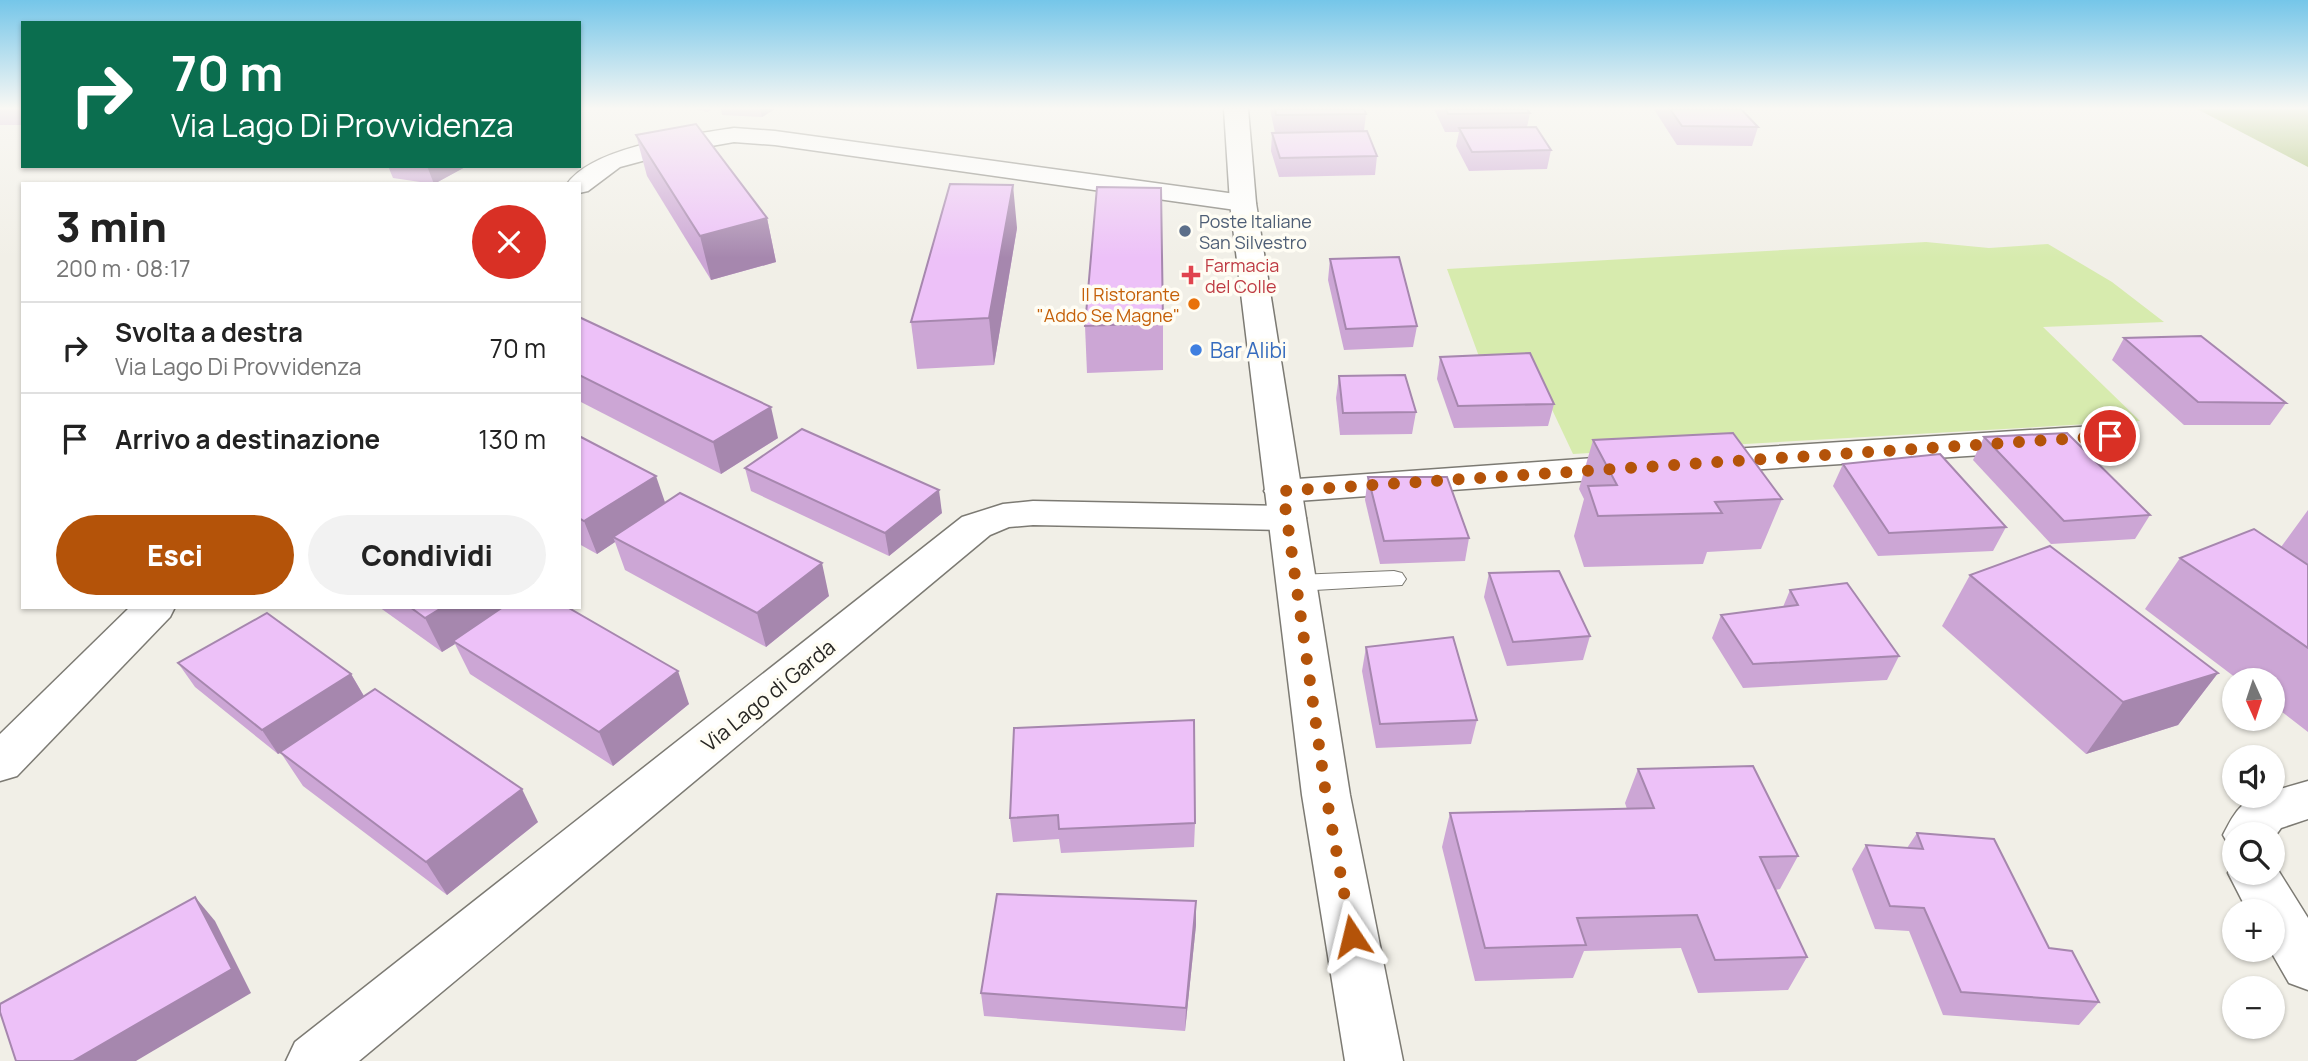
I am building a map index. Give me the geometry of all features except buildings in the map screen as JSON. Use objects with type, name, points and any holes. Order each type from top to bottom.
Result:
[{"type":"street","points":[[581,184],[611,162],[624,159]]},
{"type":"street","points":[[923,159],[1243,203]]},
{"type":"street","points":[[1240,159],[1243,203],[1326,795],[1374,1061]]},
{"type":"street","name":"Via Lago di Garda","points":[[315,1061],[976,526],[1003,516],[1285,504],[2110,436]]},
{"type":"street","points":[[0,762],[153,609]]},
{"type":"street","points":[[2258,822],[2264,814],[2308,800]]},
{"type":"street","points":[[2260,885],[2308,966]]},
{"type":"lane","points":[[1297,583],[1394,579]]},
{"type":"green space","points":[[2292,159],[2308,159],[2308,167]]},
{"type":"green space","points":[[1926,242],[1989,248],[2048,244],[2112,282],[2164,322],[2043,327],[2140,421],[1573,454],[1531,365],[1481,362],[1447,269]]},
{"type":"place","name":"Poste Italiane San Silvestro","points":[[1185,231]]},
{"type":"place","name":"Farmacia del Colle","points":[[1191,275]]},
{"type":"place","name":"Il Ristorante \"Addo Se Magne\"","points":[[1194,304]]},
{"type":"place","name":"Bar Alibi","points":[[1196,350]]},
{"type":"route","points":[[1352,936],[1326,795],[1283,491],[2110,436]]}]
